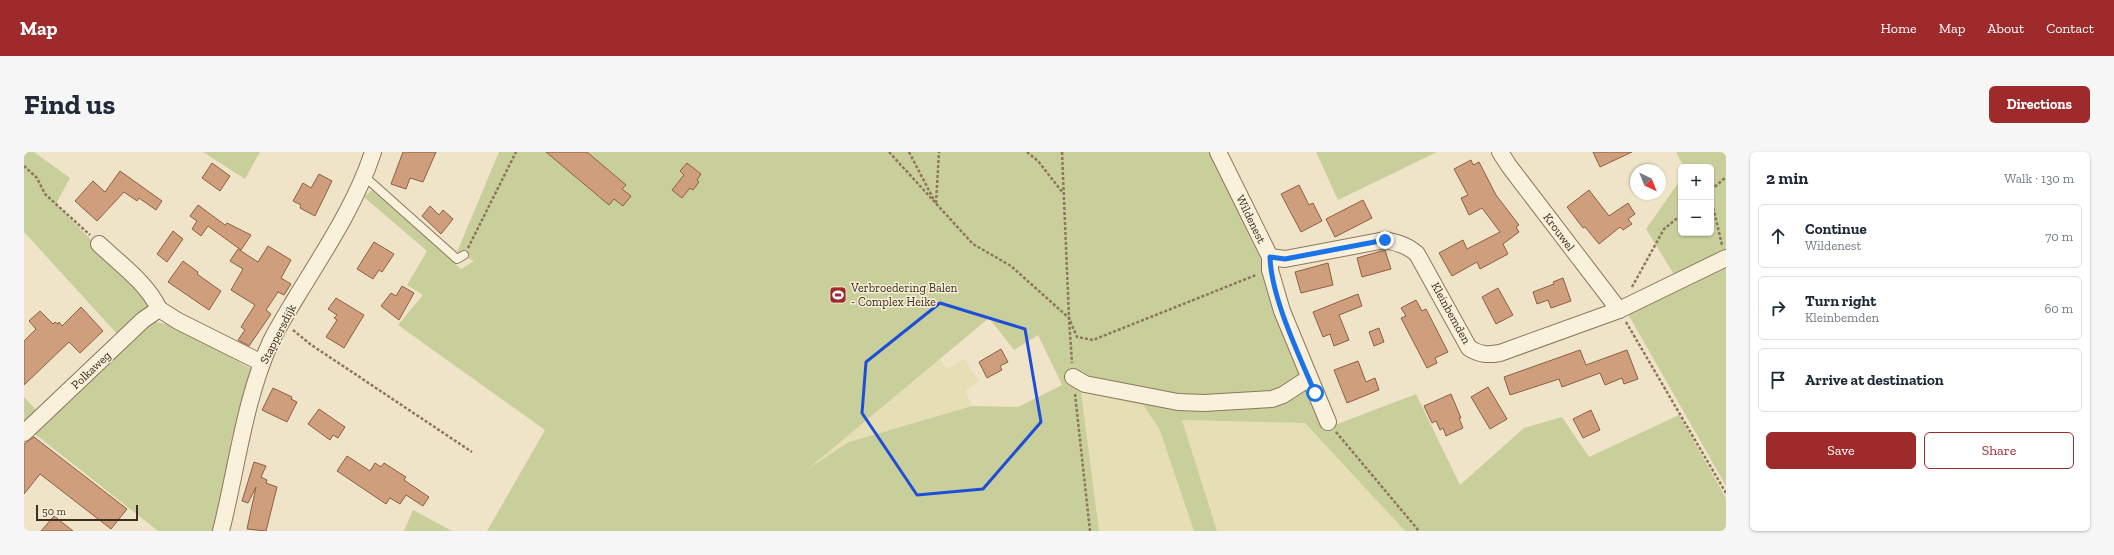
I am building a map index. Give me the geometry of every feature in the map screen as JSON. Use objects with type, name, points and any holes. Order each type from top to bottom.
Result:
[{"type":"street","name":"Stappersdijk","points":[[222,531],[248,409],[262,363],[282,321],[346,216],[365,177],[373,152]]},
{"type":"street","name":"Wildenest","points":[[1218,152],[1270,263],[1282,311],[1328,422]]},
{"type":"street","name":"Krouwel","points":[[1500,152],[1509,166],[1619,310]]},
{"type":"street","name":"Kleinbemden","points":[[1270,263],[1385,240],[1410,247],[1423,264],[1469,348],[1477,353],[1488,355],[1500,353],[1619,310],[1726,258]]},
{"type":"street","points":[[99,244],[147,290],[159,309],[178,321],[262,363]]},
{"type":"street","name":"Polkaweg","points":[[24,433],[143,320],[159,309]]},
{"type":"street","points":[[1074,377],[1085,384],[1178,402],[1204,403],[1272,399],[1283,395],[1309,378]]},
{"type":"lane","points":[[365,177],[457,259],[464,255]]},
{"type":"path","points":[[464,255],[516,152]]},
{"type":"path","points":[[889,152],[973,244],[1011,266],[1069,318],[1077,336],[1093,340],[1270,263]]},
{"type":"path","points":[[909,152],[936,204]]},
{"type":"path","points":[[936,204],[939,152]]},
{"type":"path","points":[[1027,152],[1038,161],[1063,194]]},
{"type":"path","points":[[1062,152],[1069,318],[1090,531]]},
{"type":"path","points":[[24,166],[37,178],[45,194],[99,244]]},
{"type":"path","points":[[1714,187],[1726,177]]},
{"type":"path","points":[[1712,200],[1726,258]]},
{"type":"path","points":[[1630,290],[1664,229],[1678,217]]},
{"type":"path","points":[[1619,310],[1726,493]]},
{"type":"path","points":[[282,321],[310,344],[472,452]]},
{"type":"path","points":[[1328,422],[1419,531]]},
{"type":"highlighted area","points":[[940,303],[1025,329],[1041,422],[983,489],[917,495],[862,413],[866,362]]},
{"type":"shaded area","points":[[940,359],[947,369],[964,359],[979,381],[965,391],[972,406],[849,442],[805,471]]},
{"type":"shaded area","points":[[1080,392],[1143,405],[1159,428],[1194,531],[1099,531]]},
{"type":"shaded area","points":[[1182,420],[1305,423],[1405,531],[1217,531]]},
{"type":"green space","points":[[24,152],[34,152],[70,178],[56,204],[147,297],[151,307],[120,337],[24,232]]},
{"type":"green space","points":[[203,152],[260,152],[245,179]]},
{"type":"green space","points":[[499,152],[1211,152],[1260,257],[1263,270],[1326,425],[1335,425],[1416,394],[1460,485],[1524,428],[1562,417],[1589,457],[1679,415],[1726,498],[1726,531],[1405,531],[1305,423],[1182,420],[1217,531],[1194,531],[1159,428],[1143,405],[1081,392],[1099,531],[487,531],[545,430],[398,325],[423,295],[407,285],[427,251],[364,197],[373,189],[461,269],[474,261],[457,252]],"holes":[[[989,318],[1014,350],[1038,335],[1062,385],[1018,407],[972,406],[849,442],[809,468]]]},
{"type":"green space","points":[[1316,152],[1437,152],[1338,200]]},
{"type":"green space","points":[[1676,152],[1726,152],[1726,254],[1675,276],[1646,229],[1678,183],[1678,236],[1714,236],[1714,164],[1682,164]]},
{"type":"green space","points":[[1726,267],[1726,486],[1628,314]]},
{"type":"green space","points":[[156,322],[174,326],[253,370],[215,531],[158,531],[35,434],[146,326]]},
{"type":"green space","points":[[24,397],[39,413],[24,427]]},
{"type":"green space","points":[[413,510],[452,531],[404,531]]},
{"type":"building","points":[[403,152],[436,152],[423,182],[410,178],[406,189],[391,184]]},
{"type":"building","points":[[546,152],[587,152],[626,185],[622,189],[631,196],[623,206],[614,199],[609,205]]},
{"type":"building","points":[[1593,152],[1632,152],[1600,167]]},
{"type":"building","points":[[1471,160],[1473,165],[1479,162],[1496,195],[1519,225],[1516,227],[1519,232],[1503,244],[1508,254],[1480,269],[1477,262],[1452,276],[1439,253],[1463,240],[1467,249],[1500,232],[1482,208],[1469,215],[1461,198],[1468,195],[1454,169]]},
{"type":"building","points":[[212,163],[230,176],[220,191],[202,178]]},
{"type":"building","points":[[687,163],[701,174],[697,180],[699,182],[693,190],[690,188],[682,198],[672,190],[684,175],[680,171]]},
{"type":"building","points":[[120,171],[162,201],[156,210],[139,198],[137,201],[124,192],[97,221],[75,201],[93,181],[105,192]]},
{"type":"building","points":[[319,174],[332,181],[315,216],[300,208],[301,205],[293,201],[303,183],[311,188]]},
{"type":"building","points":[[1299,185],[1309,205],[1313,203],[1322,221],[1301,232],[1281,194]]},
{"type":"building","points":[[1589,190],[1609,216],[1628,203],[1635,214],[1628,219],[1632,224],[1623,230],[1620,227],[1599,244],[1585,227],[1583,228],[1567,207]]},
{"type":"building","points":[[1363,200],[1372,218],[1335,237],[1326,219]]},
{"type":"building","points":[[198,205],[225,225],[227,223],[251,235],[241,250],[208,226],[201,236],[192,229],[197,221],[190,216]]},
{"type":"building","points":[[430,206],[439,215],[443,210],[453,219],[441,234],[422,216]]},
{"type":"building","points":[[173,231],[183,239],[167,262],[157,254]]},
{"type":"building","points":[[374,242],[394,254],[382,272],[379,270],[373,279],[357,269]]},
{"type":"building","points":[[268,246],[291,260],[281,278],[291,284],[284,295],[278,292],[266,310],[271,314],[249,346],[238,340],[245,330],[241,327],[255,305],[231,290],[243,269],[230,261],[238,249],[258,262]]},
{"type":"building","points":[[1385,250],[1391,269],[1362,277],[1357,258]]},
{"type":"building","points":[[183,261],[198,272],[197,274],[221,291],[209,310],[168,282]]},
{"type":"building","points":[[1328,263],[1333,285],[1301,293],[1295,272]]},
{"type":"building","points":[[1563,278],[1571,301],[1551,308],[1548,300],[1537,304],[1533,292],[1554,284],[1553,282]]},
{"type":"building","points":[[402,286],[414,293],[399,320],[381,306],[391,293],[396,296]]},
{"type":"building","points":[[1498,288],[1513,315],[1496,324],[1482,297]]},
{"type":"building","points":[[1358,294],[1362,306],[1339,315],[1349,340],[1334,346],[1330,334],[1323,337],[1313,312]]},
{"type":"building","points":[[336,298],[364,315],[344,348],[326,337],[337,320],[334,318],[337,315],[328,309]]},
{"type":"building","points":[[1416,300],[1422,311],[1426,309],[1448,352],[1435,358],[1437,363],[1427,368],[1401,318],[1406,316],[1401,308]]},
{"type":"building","points":[[81,307],[103,331],[80,353],[69,342],[24,385],[24,341],[36,329],[29,321],[40,311],[53,324],[55,322],[58,324],[59,322],[62,326]]},
{"type":"building","points":[[1379,328],[1384,342],[1374,346],[1369,332]]},
{"type":"building","points":[[1001,349],[1008,362],[1000,366],[1002,370],[987,378],[979,362]]},
{"type":"building","points":[[1580,350],[1586,365],[1627,350],[1638,379],[1624,384],[1622,378],[1605,385],[1600,373],[1562,387],[1559,379],[1510,395],[1504,377]]},
{"type":"building","points":[[1358,361],[1366,382],[1375,378],[1379,390],[1347,403],[1334,370]]},
{"type":"building","points":[[1488,387],[1507,419],[1490,429],[1471,397]]},
{"type":"building","points":[[273,388],[292,397],[291,399],[297,402],[287,422],[262,410]]},
{"type":"building","points":[[1451,394],[1461,418],[1459,418],[1463,428],[1446,436],[1443,428],[1440,430],[1436,421],[1432,423],[1424,406]]},
{"type":"building","points":[[319,409],[345,427],[338,438],[333,435],[330,440],[308,424]]},
{"type":"building","points":[[1591,410],[1600,430],[1583,438],[1573,419]]},
{"type":"building","points":[[34,437],[127,509],[111,529],[40,474],[24,494],[24,444]]},
{"type":"building","points":[[347,456],[370,471],[375,463],[381,467],[384,463],[406,477],[404,480],[429,497],[423,506],[406,495],[400,504],[390,498],[386,504],[337,471]]},
{"type":"building","points":[[254,462],[266,466],[261,477],[267,480],[266,483],[277,487],[266,531],[247,529],[256,487],[248,503],[242,501]]},
{"type":"building","points":[[54,516],[73,531],[41,531]]},
{"type":"place","name":"Verbroedering Balen - Complex Heike","points":[[838,295]]},
{"type":"route","points":[[1315,393],[1282,311],[1270,270],[1270,257],[1285,259],[1385,240]]}]
